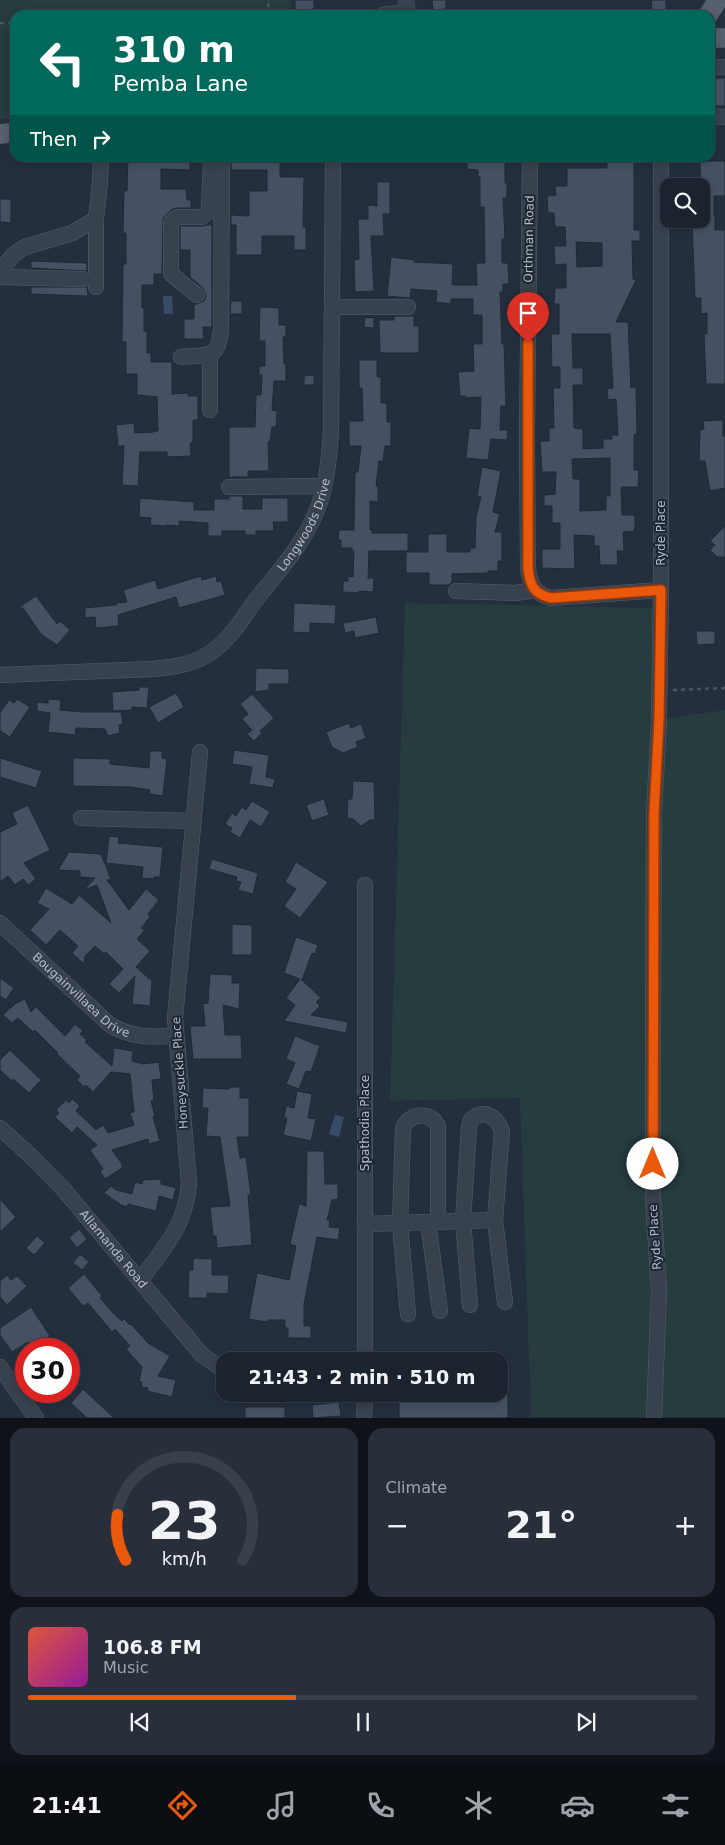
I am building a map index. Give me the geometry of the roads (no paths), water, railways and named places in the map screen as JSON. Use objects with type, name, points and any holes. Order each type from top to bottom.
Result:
[{"type":"street","points":[[0,277],[89,283],[101,162]]},
{"type":"street","points":[[197,295],[171,274],[171,222],[176,217],[202,217],[208,211],[211,162]]},
{"type":"street","points":[[181,356],[210,354],[215,352],[218,347],[221,329],[222,162]]},
{"type":"street","name":"Longwoods Drive","points":[[0,674],[175,667],[194,662],[212,652],[229,636],[308,531],[318,510],[324,486],[331,432],[332,162]]},
{"type":"street","name":"Orthman Road","points":[[530,162],[527,429],[528,569],[534,590]]},
{"type":"street","name":"Ryde Place","points":[[654,1418],[659,1290],[653,1191],[654,814],[660,690],[661,590],[661,162]]},
{"type":"street","points":[[0,272],[13,255],[24,247],[72,232],[96,219]]},
{"type":"street","points":[[332,307],[408,307]]},
{"type":"street","points":[[210,354],[210,410]]},
{"type":"street","points":[[229,487],[324,486]]},
{"type":"street","points":[[456,590],[516,593],[534,590],[541,596],[551,598],[661,590]]},
{"type":"street","name":"Honeysuckle Place","points":[[140,1281],[182,1221],[190,1183],[175,1018],[200,752]]},
{"type":"street","points":[[82,818],[193,821]]},
{"type":"street","name":"Spathodia Place","points":[[365,885],[365,1352]]},
{"type":"street","name":"Bougainvillaea Drive","points":[[0,923],[109,1024],[121,1032],[147,1037],[176,1036]]},
{"type":"street","points":[[470,1305],[463,1221],[469,1127],[471,1120],[480,1114],[488,1114],[494,1118],[502,1131],[495,1220],[505,1302]]},
{"type":"street","points":[[408,1314],[400,1224],[403,1128],[408,1120],[414,1116],[429,1116],[433,1118],[438,1127],[433,1222],[440,1312]]},
{"type":"street","name":"Allamanda Road","points":[[0,1128],[36,1160],[65,1191],[202,1355],[216,1365]]},
{"type":"street","points":[[365,1224],[495,1220]]},
{"type":"street","points":[[0,1367],[36,1418]]},
{"type":"street","points":[[364,1418],[365,1402]]},
{"type":"water","points":[[163,296],[172,296],[173,314],[164,314]]},
{"type":"water","points":[[335,1115],[344,1117],[339,1137],[329,1134]]}]
